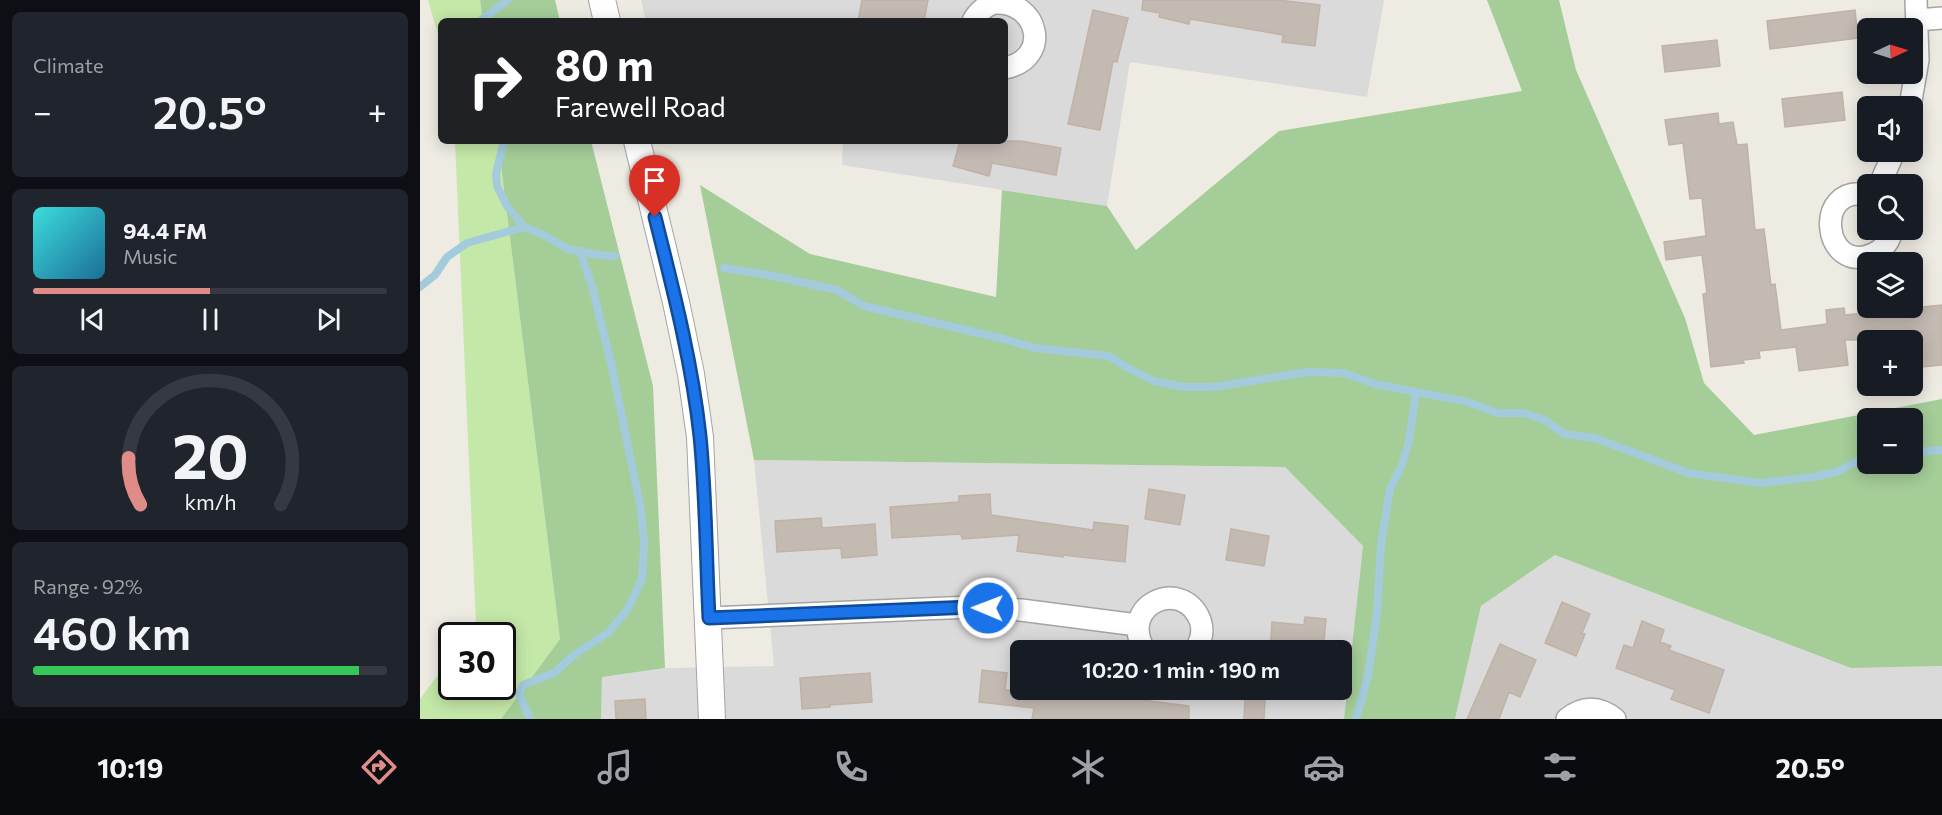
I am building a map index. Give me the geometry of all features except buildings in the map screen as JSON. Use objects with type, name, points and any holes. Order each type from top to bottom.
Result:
[{"type":"street","points":[[602,0],[607,18]]},
{"type":"street","points":[[975,18],[981,10],[990,4],[1000,2],[1011,2],[1029,16],[1034,26],[1035,37],[1032,48],[1026,58],[1017,65],[1008,67]]},
{"type":"street","points":[[1912,96],[1918,60],[1917,10],[1942,18]]},
{"type":"street","points":[[638,144],[676,302],[691,374],[700,437],[712,719]]},
{"type":"street","points":[[1857,194],[1843,199],[1835,207],[1830,217],[1829,228],[1832,239],[1847,255],[1858,257],[1869,256],[1879,251],[1888,240]]},
{"type":"street","points":[[1138,640],[1137,625],[1147,607],[1158,600],[1171,597],[1186,602],[1196,612],[1201,624],[1200,640]]},
{"type":"street","points":[[709,618],[971,607],[1021,609],[1137,625]]},
{"type":"street","points":[[1567,719],[1575,712],[1597,709],[1615,719]]},
{"type":"shaded area","points":[[641,0],[1384,0],[1367,97],[1130,62],[1107,206],[842,165],[843,144],[1008,144],[1008,18],[645,18]]},
{"type":"shaded area","points":[[754,460],[1285,467],[1363,546],[1352,646],[1352,640],[1010,640],[1010,700],[1346,700],[1344,719],[601,719],[602,677],[665,668],[774,666]]},
{"type":"shaded area","points":[[1555,555],[1851,668],[1942,666],[1942,719],[1455,719],[1481,606]]},
{"type":"green space","points":[[428,0],[480,0],[483,18],[438,18],[438,35]]},
{"type":"green space","points":[[480,0],[555,0],[559,18],[483,18]]},
{"type":"green space","points":[[1487,0],[1559,0],[1576,70],[1685,318],[1704,383],[1754,435],[1857,415],[1857,474],[1923,474],[1923,408],[1895,408],[1942,399],[1942,666],[1851,668],[1555,555],[1481,606],[1455,719],[1344,719],[1346,700],[1352,700],[1352,646],[1363,546],[1285,467],[754,460],[700,185],[810,254],[996,297],[1002,190],[1107,206],[1136,250],[1279,131],[1522,91]]},
{"type":"green space","points":[[455,144],[498,144],[560,639],[516,699],[516,622],[476,622]]},
{"type":"green space","points":[[498,144],[592,144],[653,386],[665,668],[602,677],[601,719],[501,719],[560,639]]},
{"type":"green space","points":[[438,675],[438,700],[515,700],[501,719],[420,719],[420,699]]},
{"type":"waterway","points":[[484,18],[508,0]]},
{"type":"waterway","points":[[503,144],[496,174],[497,186],[507,206],[524,227],[568,249],[615,256]]},
{"type":"waterway","points":[[420,287],[435,275],[447,257],[467,243],[524,227]]},
{"type":"waterway","points":[[530,719],[519,694],[523,685],[554,673],[574,655],[609,632],[627,610],[642,579],[644,543],[641,510],[611,363],[593,290],[580,251]]},
{"type":"waterway","points":[[724,268],[837,290],[864,306],[1035,348],[1109,356],[1154,381],[1184,387],[1214,387],[1306,372],[1344,373],[1375,384],[1468,402],[1497,413],[1524,413],[1545,420],[1564,434],[1595,438],[1688,473],[1760,483],[1814,477],[1839,471],[1857,461]]},
{"type":"waterway","points":[[1356,719],[1368,676],[1377,613],[1381,544],[1390,489],[1402,465],[1409,441],[1416,392]]},
{"type":"waterway","points":[[1923,451],[1942,450]]},
{"type":"route","points":[[655,217],[691,374],[700,437],[709,618],[988,608]]}]
